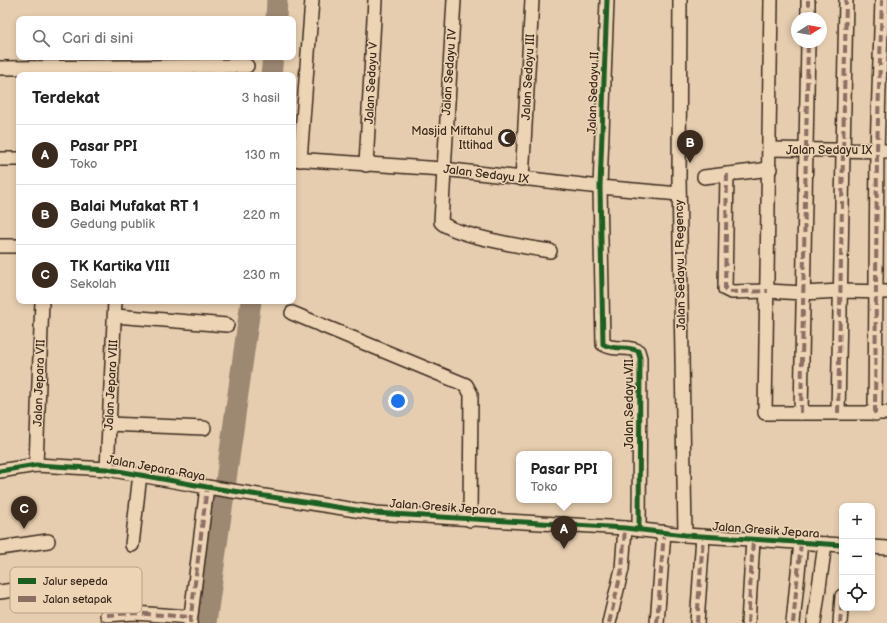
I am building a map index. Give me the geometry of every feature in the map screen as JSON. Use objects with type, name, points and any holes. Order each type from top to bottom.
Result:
[{"type":"street","points":[[296,160],[312,0]]},
{"type":"street","name":"Jalan Sedayu V","points":[[366,165],[375,0]]},
{"type":"street","name":"Jalan Sedayu IV","points":[[454,0],[442,224],[483,238],[512,245],[550,251]]},
{"type":"street","name":"Jalan Sedayu III","points":[[522,179],[532,0]]},
{"type":"street","name":"Jalan Sedayu II","points":[[600,187],[607,0]]},
{"type":"street","name":"Jalan Sedayu I Regency","points":[[680,0],[679,194],[685,533]]},
{"type":"street","points":[[771,0],[770,169],[765,412],[881,414],[882,0]]},
{"type":"street","points":[[808,0],[808,12]]},
{"type":"street","points":[[838,413],[846,0]]},
{"type":"street","points":[[801,413],[808,48]]},
{"type":"street","points":[[0,68],[247,66]]},
{"type":"street","name":"Jalan Sedayu IX","points":[[770,149],[882,150]]},
{"type":"street","points":[[0,159],[16,159]]},
{"type":"street","name":"Jalan Sedayu IX","points":[[296,160],[444,169],[522,179],[679,194]]},
{"type":"street","points":[[704,176],[770,169]]},
{"type":"street","points":[[727,174],[725,289],[731,292],[882,292]]},
{"type":"street","name":"Jalan Sedayu VII","points":[[600,187],[603,344],[634,349],[638,351],[640,358],[639,530]]},
{"type":"street","points":[[0,246],[16,246]]},
{"type":"street","name":"Jalan Jepara VII","points":[[36,465],[42,304]]},
{"type":"street","name":"Jalan Jepara VIII","points":[[107,468],[115,304]]},
{"type":"street","points":[[292,313],[466,385],[471,394],[470,520]]},
{"type":"street","points":[[115,316],[227,325]]},
{"type":"street","points":[[108,424],[204,428]]},
{"type":"street","name":"Jalan Jepara Raya","points":[[0,471],[36,465],[107,468],[210,487]]},
{"type":"street","points":[[132,545],[140,474]]},
{"type":"street","points":[[107,615],[134,613],[190,620],[210,487]]},
{"type":"street","name":"Jalan Gresik Jepara","points":[[210,487],[376,513],[470,520],[625,528],[753,540],[839,545]]},
{"type":"street","points":[[609,623],[622,569],[625,528]]},
{"type":"street","points":[[657,623],[664,532]]},
{"type":"street","points":[[697,623],[703,536]]},
{"type":"street","points":[[748,623],[753,540]]},
{"type":"street","points":[[0,548],[48,541]]},
{"type":"street","points":[[793,623],[802,542]]},
{"type":"street","points":[[814,623],[825,544]]},
{"type":"street","points":[[875,547],[887,548]]},
{"type":"street","points":[[0,592],[10,590]]},
{"type":"street","points":[[840,623],[841,611]]},
{"type":"waterway","points":[[276,16],[277,0]]},
{"type":"waterway","points":[[271,72],[273,60]]},
{"type":"waterway","points":[[206,623],[251,304]]},
{"type":"marked path","points":[[808,0],[808,12]]},
{"type":"marked path","points":[[838,413],[846,0]]},
{"type":"marked path","points":[[875,414],[877,150],[882,0]]},
{"type":"marked path","points":[[801,413],[808,48]]},
{"type":"marked path","points":[[727,174],[725,289],[731,292],[768,291]]},
{"type":"marked path","points":[[190,623],[207,487]]},
{"type":"marked path","points":[[609,623],[622,569],[625,528]]},
{"type":"marked path","points":[[657,623],[664,532]]},
{"type":"marked path","points":[[697,623],[703,536]]},
{"type":"marked path","points":[[748,623],[753,540]]},
{"type":"marked path","points":[[793,623],[801,542]]},
{"type":"marked path","points":[[840,623],[841,611]]},
{"type":"marked path","points":[[107,615],[134,613],[190,617]]},
{"type":"cycle path","points":[[607,0],[600,187],[603,344],[611,347],[634,349],[638,351],[640,358],[639,530]]},
{"type":"cycle path","points":[[0,471],[36,465],[107,469],[207,487],[375,513],[625,528],[685,535],[839,545]]},
{"type":"place","name":"Masjid Miftahul Ittihad","points":[[507,138]]},
{"type":"place","name":"Balai Mufakat RT 1","points":[[690,163]]},
{"type":"place","name":"TK Kartika VIII","points":[[24,529]]},
{"type":"place","name":"Pasar PPI","points":[[564,549]]}]
